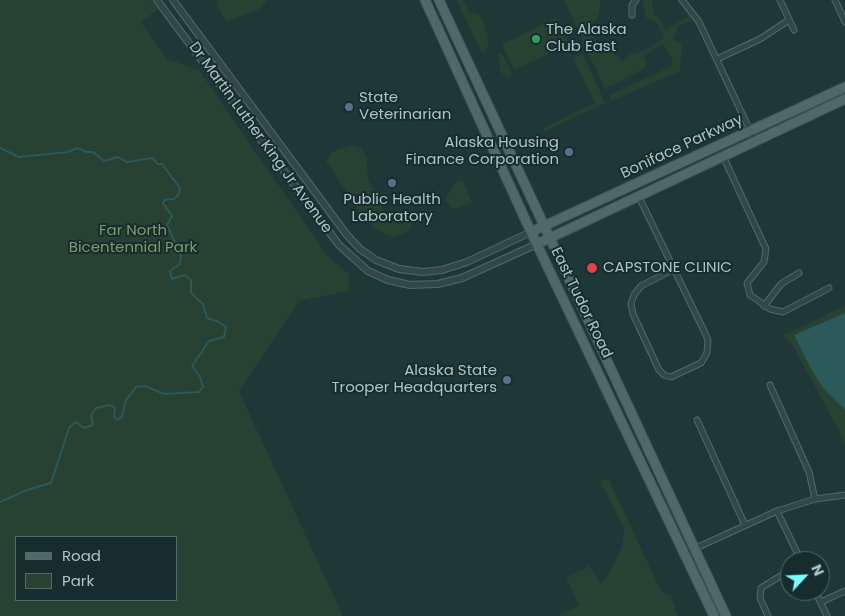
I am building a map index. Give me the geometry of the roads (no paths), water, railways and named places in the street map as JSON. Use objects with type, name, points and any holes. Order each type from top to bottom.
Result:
[{"type":"main road","name":"East Tudor Road","points":[[425,0],[531,232],[714,616]]},
{"type":"main road","name":"East Tudor Road","points":[[440,0],[726,616]]},
{"type":"main road","name":"Boniface Parkway","points":[[531,232],[845,87]]},
{"type":"main road","name":"Boniface Parkway","points":[[537,244],[845,99]]},
{"type":"street","name":"Dr Martin Luther King Jr Avenue","points":[[158,0],[339,245],[368,271],[388,280],[410,285],[438,284],[462,278],[537,244]]},
{"type":"street","name":"Dr Martin Luther King Jr Avenue","points":[[172,0],[347,235],[360,249],[376,260],[399,269],[423,272],[442,270],[467,262],[531,232]]},
{"type":"street","points":[[632,15],[632,5],[636,0]]},
{"type":"street","points":[[682,0],[698,22],[755,141]]},
{"type":"street","points":[[780,0],[794,30]]},
{"type":"street","points":[[835,0],[845,22]]},
{"type":"street","points":[[717,59],[760,39],[789,20]]},
{"type":"street","points":[[723,156],[765,247],[765,261],[749,280],[746,288],[751,296],[774,311],[786,312],[829,288]]},
{"type":"street","points":[[638,195],[674,269],[707,338],[707,353],[699,365],[678,376],[671,377],[662,374],[633,314],[633,297],[643,284],[674,269]]},
{"type":"street","points":[[764,306],[781,284],[800,273]]},
{"type":"street","points":[[770,385],[808,472],[814,499]]},
{"type":"street","points":[[697,420],[745,525]]},
{"type":"street","points":[[685,553],[777,510],[814,499],[845,495]]},
{"type":"street","points":[[777,510],[796,551]]},
{"type":"street","points":[[768,616],[760,598],[761,588],[780,576]]},
{"type":"street","points":[[827,616],[821,602],[845,591]]},
{"type":"water","points":[[845,313],[845,410],[823,388],[794,335]]},
{"type":"waterway","points":[[0,148],[19,157],[68,152],[77,148],[93,152],[104,161],[118,157],[127,162],[152,158],[158,164],[162,164],[180,188],[179,194],[174,199],[164,200],[163,203],[172,216],[167,225],[181,256],[180,264],[170,271],[172,279],[184,275],[191,280],[191,293],[203,304],[207,318],[219,322],[226,327],[224,337],[209,341],[192,366],[200,377],[203,387],[199,392],[164,394],[145,386],[136,387],[126,400],[122,416],[118,420],[114,417],[115,408],[110,405],[96,408],[91,415],[93,425],[84,428],[76,422],[69,428],[51,483],[27,490],[0,502]]},
{"type":"place","name":"The Alaska Club East","points":[[536,39]]},
{"type":"place","name":"State Veterinarian","points":[[349,107]]},
{"type":"place","name":"Alaska Housing Finance Corporation","points":[[569,152]]},
{"type":"place","name":"Public Health Laboratory","points":[[392,183]]},
{"type":"place","name":"CAPSTONE CLINIC","points":[[592,268]]},
{"type":"place","name":"Alaska State Trooper Headquarters","points":[[507,380]]},
{"type":"park label","name":"Far North Bicentennial Park","points":[[133,240]]}]
